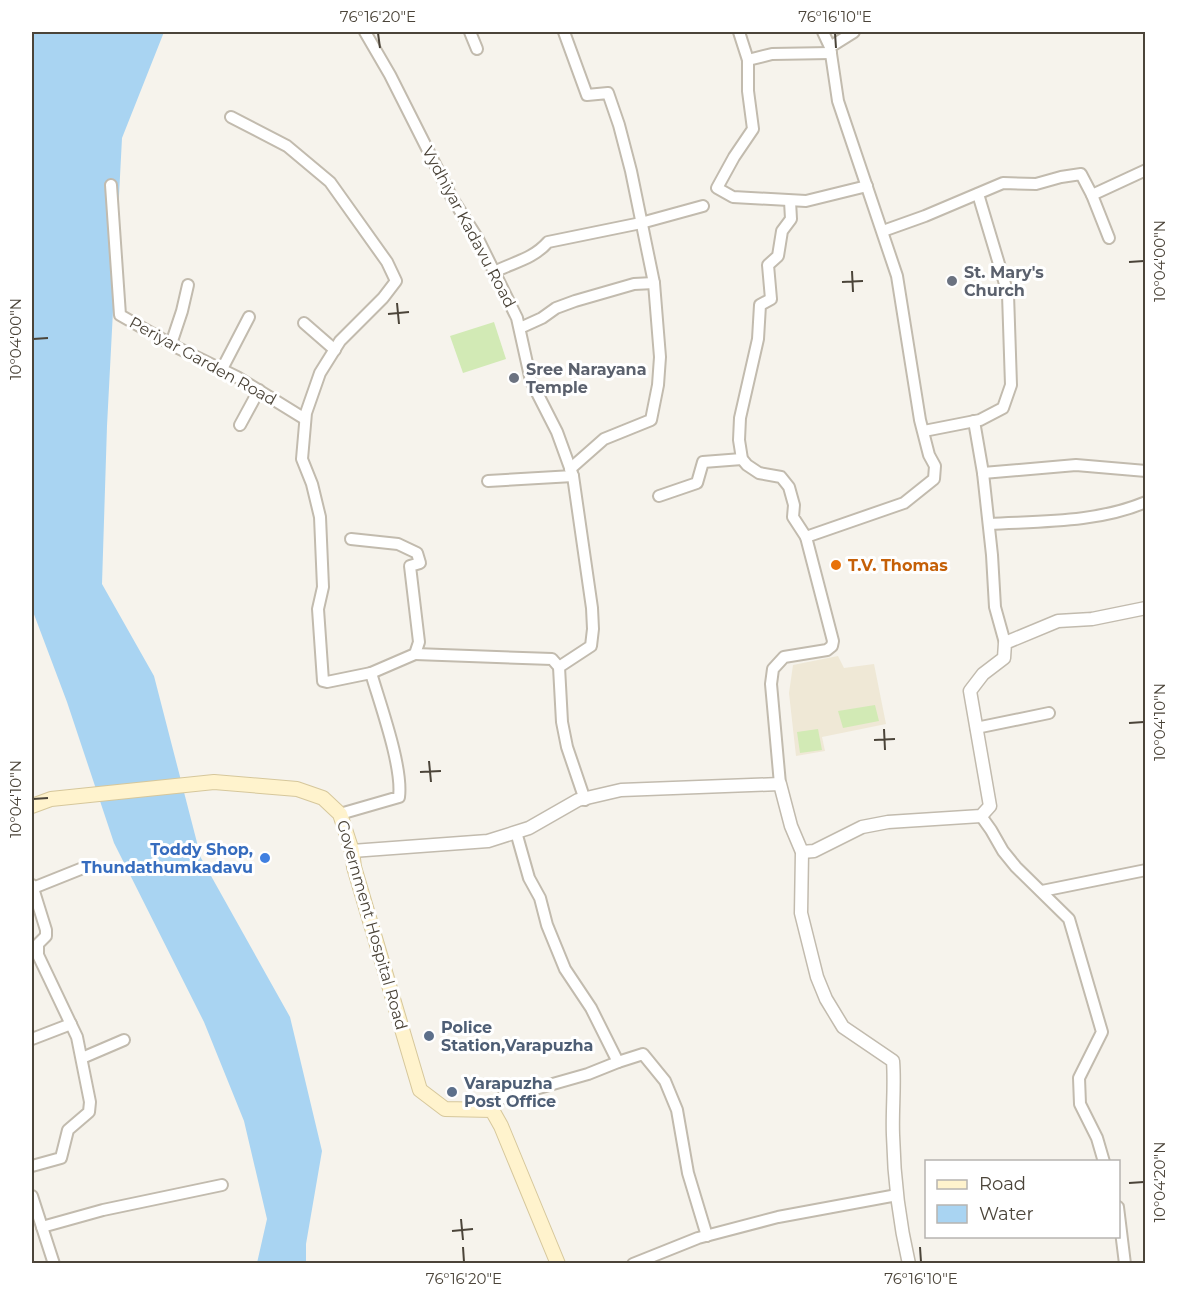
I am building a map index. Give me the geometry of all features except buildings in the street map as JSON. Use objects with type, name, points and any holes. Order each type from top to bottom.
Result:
[{"type":"main road","name":"Government Hospital Road","points":[[32,806],[51,799],[214,782],[297,789],[323,798],[340,814],[420,1090],[445,1110],[492,1110]]},
{"type":"main road","points":[[492,1110],[501,1126],[558,1263]]},
{"type":"street","name":"Vydhiyar Kadavu Road","points":[[364,32],[390,75],[452,198],[478,239],[494,272],[520,328],[531,381],[557,432],[572,472],[593,629],[591,646],[559,668]]},
{"type":"street","points":[[470,32],[477,49]]},
{"type":"street","points":[[488,481],[572,472],[604,439],[651,420],[658,386],[660,357],[654,284],[619,125],[608,93],[587,95],[564,32]]},
{"type":"street","points":[[739,32],[748,60],[748,91],[753,129],[717,188],[733,197],[806,201],[867,186]]},
{"type":"street","points":[[806,537],[904,503],[934,479],[935,466],[929,455],[916,399],[911,354],[897,276],[838,101],[830,50],[823,32]]},
{"type":"street","points":[[748,60],[772,54],[830,50],[854,32]]},
{"type":"street","points":[[231,117],[287,146],[330,182],[387,262],[396,281],[383,298],[340,341],[320,373],[305,419],[302,459],[312,484],[320,517],[323,587],[318,609],[323,681],[371,673],[415,654],[552,659],[559,668],[562,722],[567,747],[585,800]]},
{"type":"street","points":[[1092,195],[1146,170]]},
{"type":"street","points":[[883,231],[1003,183],[1036,184],[1081,174],[1109,238]]},
{"type":"street","name":"Periyar Garden Road","points":[[111,185],[120,315],[222,369],[305,419]]},
{"type":"street","points":[[924,430],[974,421],[1004,408],[1011,385],[1008,294],[978,194]]},
{"type":"street","points":[[790,201],[791,219],[782,231],[778,256],[768,265],[771,299],[760,305],[758,313],[758,339],[740,417],[739,440],[742,459],[747,465],[759,473],[781,477],[789,487],[794,505],[793,517],[806,537],[833,641],[832,646],[827,650],[783,657],[773,669],[771,684],[780,784],[791,826],[802,852],[801,913],[807,946],[826,999],[843,1027],[893,1061],[895,1084],[893,1134],[897,1195],[909,1263]]},
{"type":"street","points":[[494,272],[525,260],[541,250],[548,242],[641,223],[704,206]]},
{"type":"street","points":[[520,328],[542,318],[556,308],[575,301],[634,284],[654,284]]},
{"type":"street","points":[[171,344],[188,285]]},
{"type":"street","points":[[222,369],[249,317]]},
{"type":"street","points":[[304,323],[335,350]]},
{"type":"street","points":[[240,425],[259,390]]},
{"type":"street","points":[[802,852],[814,850],[862,827],[888,822],[981,816],[990,806],[970,691],[983,674],[1004,658],[1005,643],[995,607],[989,524],[974,421]]},
{"type":"street","points":[[659,496],[697,483],[703,462],[742,459]]},
{"type":"street","points":[[983,473],[1076,465],[1146,471]]},
{"type":"street","points":[[989,524],[1060,522],[1133,507],[1146,502]]},
{"type":"street","points":[[351,539],[398,544],[417,554],[420,563],[410,566],[419,642],[415,654]]},
{"type":"street","points":[[1005,643],[1058,621],[1092,619],[1146,608]]},
{"type":"street","points":[[340,814],[399,796],[400,786],[390,736],[371,673]]},
{"type":"street","points":[[976,728],[1049,713]]},
{"type":"street","points":[[352,851],[488,841],[529,828],[578,800],[585,800],[604,793],[780,784]]},
{"type":"street","points":[[981,816],[1016,867],[1069,919],[1102,1032],[1079,1078],[1080,1104],[1097,1138],[1104,1160]]},
{"type":"street","points":[[516,832],[530,878],[540,898],[547,925],[565,969],[591,1008],[618,1062]]},
{"type":"street","points":[[32,1166],[61,1158],[68,1130],[89,1112],[90,1102],[77,1037],[38,955],[38,944],[46,936],[46,930],[32,886],[88,866]]},
{"type":"street","points":[[1042,891],[1146,870]]},
{"type":"street","points":[[32,1039],[71,1024]]},
{"type":"street","points":[[81,1058],[124,1040]]},
{"type":"street","points":[[492,1110],[500,1100],[588,1074],[643,1053],[665,1081],[677,1110],[688,1173],[707,1236]]},
{"type":"street","points":[[42,1227],[103,1210],[222,1185]]},
{"type":"street","points":[[633,1263],[698,1238],[778,1217],[897,1195]]},
{"type":"street","points":[[32,1196],[54,1263]]},
{"type":"street","points":[[1120,1216],[1125,1263]]},
{"type":"shaded area","points":[[838,656],[844,668],[874,664],[886,724],[822,737],[825,751],[796,756],[789,693],[793,665]]},
{"type":"green space","points":[[494,322],[506,359],[463,373],[450,336]]},
{"type":"green space","points":[[875,705],[879,721],[843,728],[838,711]]},
{"type":"green space","points":[[818,729],[822,750],[800,753],[797,732]]},
{"type":"water","points":[[32,32],[164,32],[122,138],[107,426],[102,584],[154,676],[201,858],[290,1017],[322,1151],[306,1244],[306,1263],[257,1263],[267,1219],[244,1121],[204,1022],[114,843],[67,702],[32,609]]},
{"type":"place","name":"St. Mary's Church","points":[[952,281]]},
{"type":"place","name":"Sree Narayana Temple","points":[[514,378]]},
{"type":"place","name":"T.V. Thomas","points":[[836,565]]},
{"type":"place","name":"Toddy Shop, Thundathumkadavu","points":[[265,858]]},
{"type":"place","name":"Police Station,Varapuzha","points":[[429,1036]]},
{"type":"place","name":"Varapuzha Post Office","points":[[452,1092]]}]
